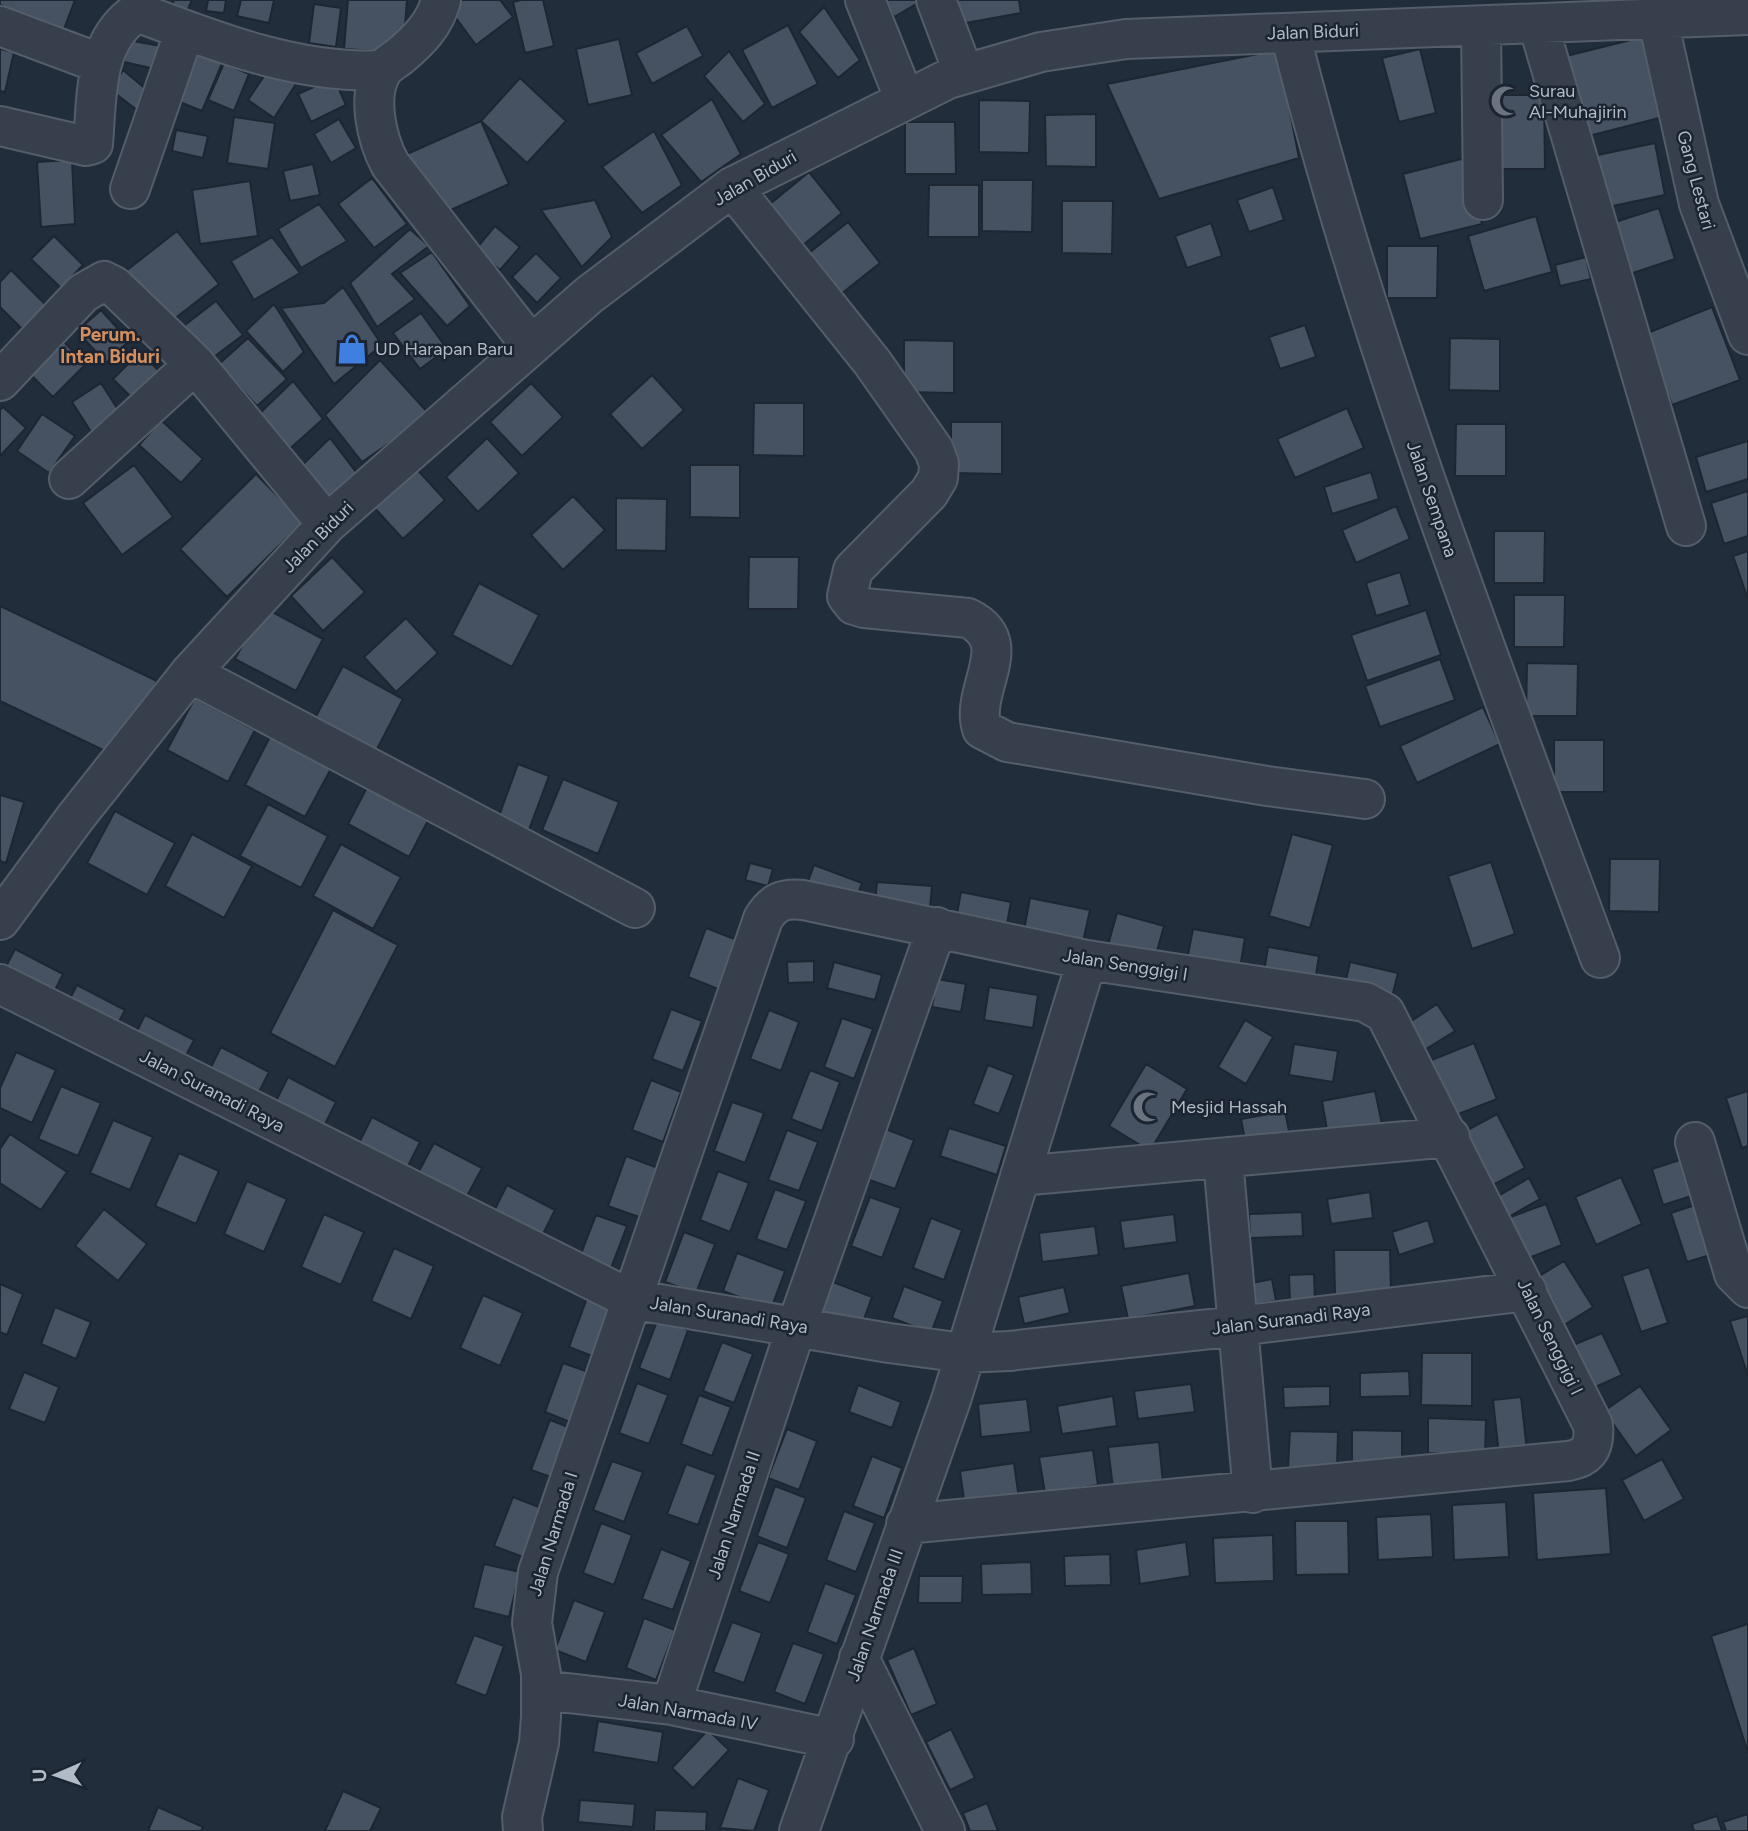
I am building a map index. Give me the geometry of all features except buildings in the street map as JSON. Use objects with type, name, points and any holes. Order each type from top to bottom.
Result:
[{"type":"street","points":[[441,0],[438,14],[426,31],[383,70],[375,99],[379,144],[390,164],[530,344]]},
{"type":"street","points":[[865,0],[905,100]]},
{"type":"street","points":[[936,0],[964,74]]},
{"type":"street","name":"Jalan Biduri","points":[[0,919],[75,818],[190,673],[327,524],[530,344],[732,187],[905,100],[964,74],[1041,52],[1126,39],[1538,24],[1613,11],[1658,20],[1748,15]]},
{"type":"street","points":[[0,125],[86,146],[93,144],[99,64],[124,20],[137,12],[262,55],[321,67],[383,70]]},
{"type":"street","name":"Gang Lestari","points":[[1658,20],[1699,204],[1748,335]]},
{"type":"street","points":[[1538,24],[1686,526]]},
{"type":"street","points":[[0,26],[99,64]]},
{"type":"street","points":[[1481,26],[1483,200]]},
{"type":"street","points":[[130,189],[185,30]]},
{"type":"street","name":"Jalan Sempana","points":[[1290,33],[1322,162],[1358,283],[1434,509],[1600,958]]},
{"type":"street","points":[[732,187],[872,362],[926,435],[939,464],[938,478],[929,493],[853,570],[847,596],[853,605],[968,618],[983,626],[991,639],[979,721],[982,729],[1007,742],[1267,786],[1365,799]]},
{"type":"street","points":[[0,381],[83,293],[104,281],[123,291],[195,365],[327,524]]},
{"type":"street","points":[[69,479],[195,365]]},
{"type":"street","points":[[190,673],[635,908]]},
{"type":"street","name":"Jalan Senggigi I","points":[[630,1299],[758,932],[770,907],[788,898],[1087,960],[1376,1006],[1395,1027],[1593,1424],[1595,1441],[1590,1452],[1580,1459],[1568,1461],[1253,1493]]},
{"type":"street","name":"Jalan Narmada II","points":[[671,1705],[797,1325],[937,927]]},
{"type":"street","name":"Jalan Narmada III","points":[[799,1831],[834,1739],[859,1658],[951,1400],[1087,960]]},
{"type":"street","name":"Jalan Suranadi Raya","points":[[0,984],[630,1299],[964,1353],[1009,1351],[1238,1326],[1527,1291]]},
{"type":"street","points":[[1020,1176],[1223,1160],[1450,1137]]},
{"type":"street","points":[[1695,1142],[1734,1274],[1748,1288]]},
{"type":"street","points":[[906,1524],[1253,1493],[1223,1160]]},
{"type":"street","name":"Jalan Narmada I","points":[[523,1824],[539,1742],[542,1690],[531,1623],[538,1572],[630,1299]]},
{"type":"street","points":[[859,1658],[945,1831]]},
{"type":"street","name":"Jalan Narmada IV","points":[[542,1690],[671,1705],[834,1739]]},
{"type":"place","name":"Surau Al-Muhajirin","points":[[1506,101]]},
{"type":"place","name":"UD Harapan Baru","points":[[352,349]]},
{"type":"place","name":"Mesjid Hassah","points":[[1148,1107]]},
{"type":"district","name":"Perum. Intan Biduri","points":[[110,345]]}]
